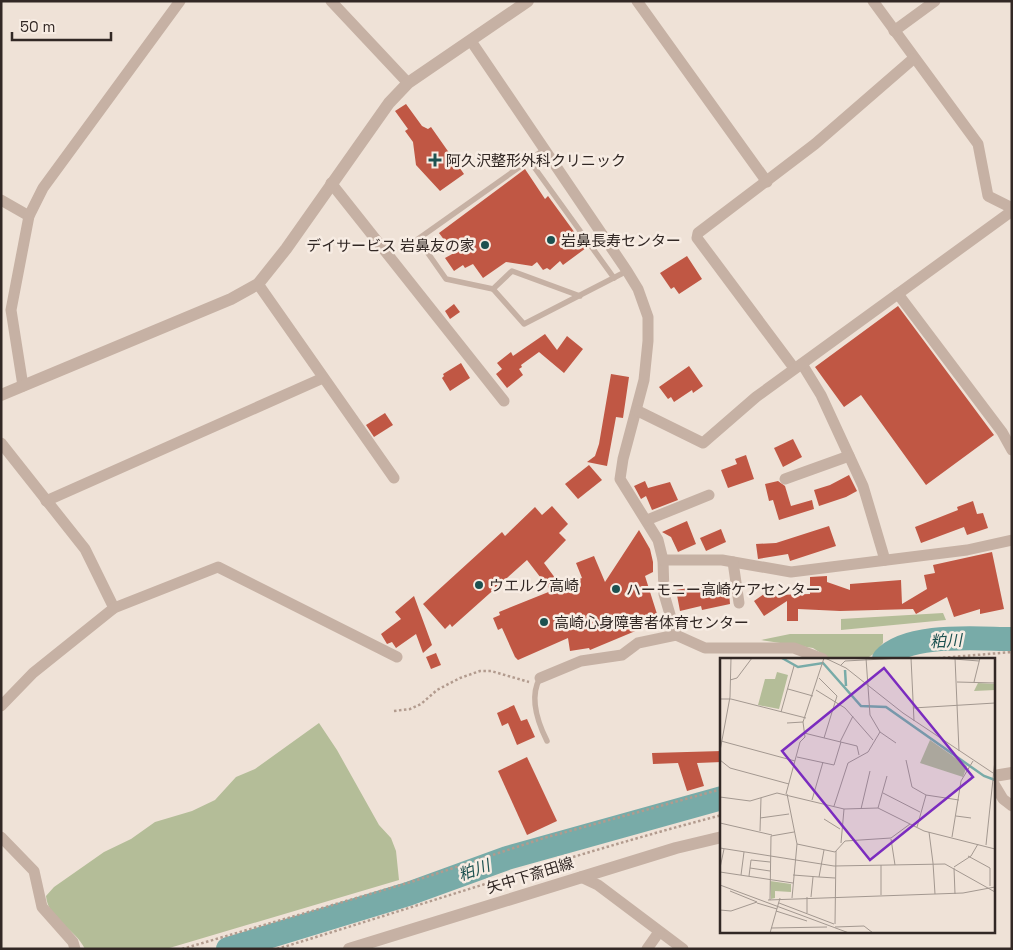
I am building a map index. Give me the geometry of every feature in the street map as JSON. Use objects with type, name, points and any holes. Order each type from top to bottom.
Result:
[{"type":"street","points":[[23,386],[11,310],[29,216],[43,188],[180,1]]},
{"type":"street","points":[[331,1],[408,83]]},
{"type":"street","points":[[1,395],[231,299],[258,284],[286,249],[389,103],[408,83],[528,1]]},
{"type":"street","points":[[637,1],[767,182]]},
{"type":"street","points":[[638,411],[703,443],[756,397],[1012,210],[988,196],[978,144],[913,59],[873,1]]},
{"type":"street","points":[[894,31],[935,1]]},
{"type":"street","points":[[472,41],[627,271],[638,289],[648,317],[644,380],[638,411],[623,458],[620,479],[658,540],[663,560],[664,594],[676,635]]},
{"type":"street","points":[[885,560],[863,486],[820,395],[697,238],[698,233],[767,182],[913,59]]},
{"type":"street","points":[[331,183],[504,401]]},
{"type":"street","points":[[1,200],[29,216]]},
{"type":"street","points":[[258,284],[394,478]]},
{"type":"street","points":[[898,294],[1002,432],[1012,450]]},
{"type":"street","points":[[46,501],[323,378]]},
{"type":"street","points":[[1,443],[85,549],[114,608]]},
{"type":"street","points":[[785,479],[849,456]]},
{"type":"street","points":[[647,520],[709,495]]},
{"type":"street","points":[[663,560],[733,562],[791,572],[967,550],[1012,540]]},
{"type":"street","points":[[733,562],[739,604]]},
{"type":"street","points":[[1,706],[33,672],[114,608],[218,567],[397,657]]},
{"type":"street","points":[[540,678],[581,661],[622,655],[638,643],[676,635],[705,648],[794,648],[820,658]]},
{"type":"street","points":[[996,776],[1012,773]]},
{"type":"street","points":[[996,787],[1003,798],[1012,806]]},
{"type":"street","points":[[1,837],[34,871],[42,907],[73,942],[75,949]]},
{"type":"street","name":"矢中下斎田線","points":[[349,949],[581,876],[676,848],[720,837]]},
{"type":"street","points":[[581,876],[598,885],[683,949]]},
{"type":"street","points":[[647,949],[659,932]]},
{"type":"lane","points":[[545,149],[418,239],[446,279],[493,289],[524,324],[627,271]]},
{"type":"lane","points":[[529,160],[614,278]]},
{"type":"lane","points":[[493,289],[512,271],[580,296]]},
{"type":"lane","points":[[540,678],[535,687],[536,705],[540,726],[547,741]]},
{"type":"path","points":[[940,658],[1012,652]]},
{"type":"path","points":[[394,711],[410,709],[421,704],[437,690],[460,678],[480,671],[491,671],[529,682],[540,678]]},
{"type":"path","points":[[182,949],[411,882],[544,838],[720,790]]},
{"type":"path","points":[[277,949],[546,865],[720,816]]},
{"type":"green space","points":[[943,613],[946,620],[841,630],[841,619]]},
{"type":"green space","points":[[790,634],[883,634],[883,643],[875,653],[868,658],[828,658],[813,648],[761,640]]},
{"type":"green space","points":[[319,723],[337,750],[379,825],[391,838],[396,851],[399,880],[166,949],[85,949],[75,935],[57,918],[48,904],[46,896],[54,887],[104,852],[131,839],[155,822],[192,811],[215,800],[236,777],[255,769]]},
{"type":"building","name":"阿久沢整形外科クリニック","points":[[406,104],[422,126],[428,129],[431,127],[464,174],[440,191],[416,165],[413,142],[405,131],[408,129],[395,111]]},
{"type":"building","points":[[525,169],[545,199],[548,196],[586,248],[563,265],[560,261],[550,270],[547,268],[543,270],[537,262],[532,266],[506,262],[483,278],[473,264],[465,268],[463,265],[454,271],[445,258],[454,253],[439,233]]},
{"type":"building","points":[[687,256],[702,279],[679,294],[674,287],[671,289],[660,273]]},
{"type":"building","points":[[454,304],[460,312],[450,319],[445,311]]},
{"type":"building","points":[[898,306],[994,435],[926,485],[861,395],[844,407],[815,367]]},
{"type":"building","points":[[545,334],[557,350],[567,336],[583,349],[564,373],[539,352],[521,365],[522,367],[519,369],[523,375],[507,388],[496,374],[502,369],[497,363],[511,352],[513,356]]},
{"type":"building","points":[[461,363],[470,378],[450,391],[442,378],[443,374]]},
{"type":"building","points":[[689,366],[703,386],[693,393],[692,390],[674,402],[671,397],[668,399],[659,387]]},
{"type":"building","points":[[611,374],[629,377],[623,418],[616,417],[607,466],[587,462],[595,456],[599,444]]},
{"type":"building","points":[[385,413],[393,425],[374,437],[366,425]]},
{"type":"building","points":[[793,439],[802,457],[783,467],[774,448]]},
{"type":"building","points":[[746,455],[754,479],[728,488],[721,470],[737,464],[735,459]]},
{"type":"building","points":[[589,465],[602,480],[578,499],[565,484]]},
{"type":"building","points":[[849,475],[857,491],[846,497],[819,506],[814,490],[830,485]]},
{"type":"building","points":[[645,481],[648,488],[670,482],[678,500],[652,510],[646,496],[641,499],[634,486]]},
{"type":"building","points":[[778,481],[785,486],[791,506],[812,500],[814,509],[779,520],[773,500],[769,501],[765,484]]},
{"type":"building","points":[[973,501],[977,514],[983,513],[988,528],[967,535],[964,527],[921,543],[915,527],[958,510],[957,507]]},
{"type":"building","points":[[552,506],[568,524],[559,533],[566,540],[544,563],[561,586],[582,578],[576,563],[594,556],[605,582],[639,530],[650,549],[653,562],[653,572],[645,576],[657,614],[653,615],[657,622],[590,650],[589,648],[570,651],[568,638],[518,660],[502,628],[498,630],[493,618],[500,615],[499,612],[551,591],[527,560],[452,627],[450,624],[445,629],[423,604],[502,532],[505,536],[535,507],[542,515]]},
{"type":"building","points":[[687,521],[696,544],[678,552],[671,537],[662,532]]},
{"type":"building","points":[[829,526],[836,546],[790,561],[788,554],[758,559],[756,544],[776,543]]},
{"type":"building","points":[[721,529],[726,542],[706,551],[700,538]]},
{"type":"building","points":[[992,552],[1004,609],[980,614],[980,609],[954,617],[947,597],[916,614],[913,609],[840,611],[798,609],[798,621],[787,621],[787,601],[764,616],[754,601],[771,589],[775,595],[810,594],[810,577],[827,576],[827,582],[850,590],[850,584],[901,580],[902,604],[927,589],[924,575],[935,573],[933,565]]},
{"type":"building","points":[[728,581],[730,604],[702,610],[701,606],[680,611],[676,590]]},
{"type":"building","points":[[414,596],[432,645],[423,653],[416,634],[396,648],[392,642],[387,644],[381,634],[401,619],[395,612]]},
{"type":"building","points":[[436,653],[441,665],[431,669],[426,657]]},
{"type":"building","points":[[514,705],[521,721],[527,719],[535,737],[517,745],[508,723],[502,726],[497,713]]},
{"type":"building","points":[[720,751],[720,762],[697,763],[704,786],[687,791],[678,763],[653,764],[652,753]]},
{"type":"building","points":[[527,757],[557,821],[527,835],[498,771]]},
{"type":"waterway","name":"粕川","points":[[885,658],[895,650],[909,644],[926,641],[963,638],[1012,639]]},
{"type":"waterway","name":"粕川","points":[[228,949],[408,894],[507,858],[720,799]]},
{"type":"place","name":"阿久沢整形外科クリニック","points":[[435,160]]},
{"type":"place","name":"岩鼻長寿センター","points":[[551,240]]},
{"type":"place","name":"デイサービス 岩鼻友の家","points":[[485,245]]},
{"type":"place","name":"ウエルク高崎","points":[[479,585]]},
{"type":"place","name":"ハーモニー高崎ケアセンター","points":[[616,589]]},
{"type":"place","name":"高崎心身障害者体育センター","points":[[544,622]]}]
